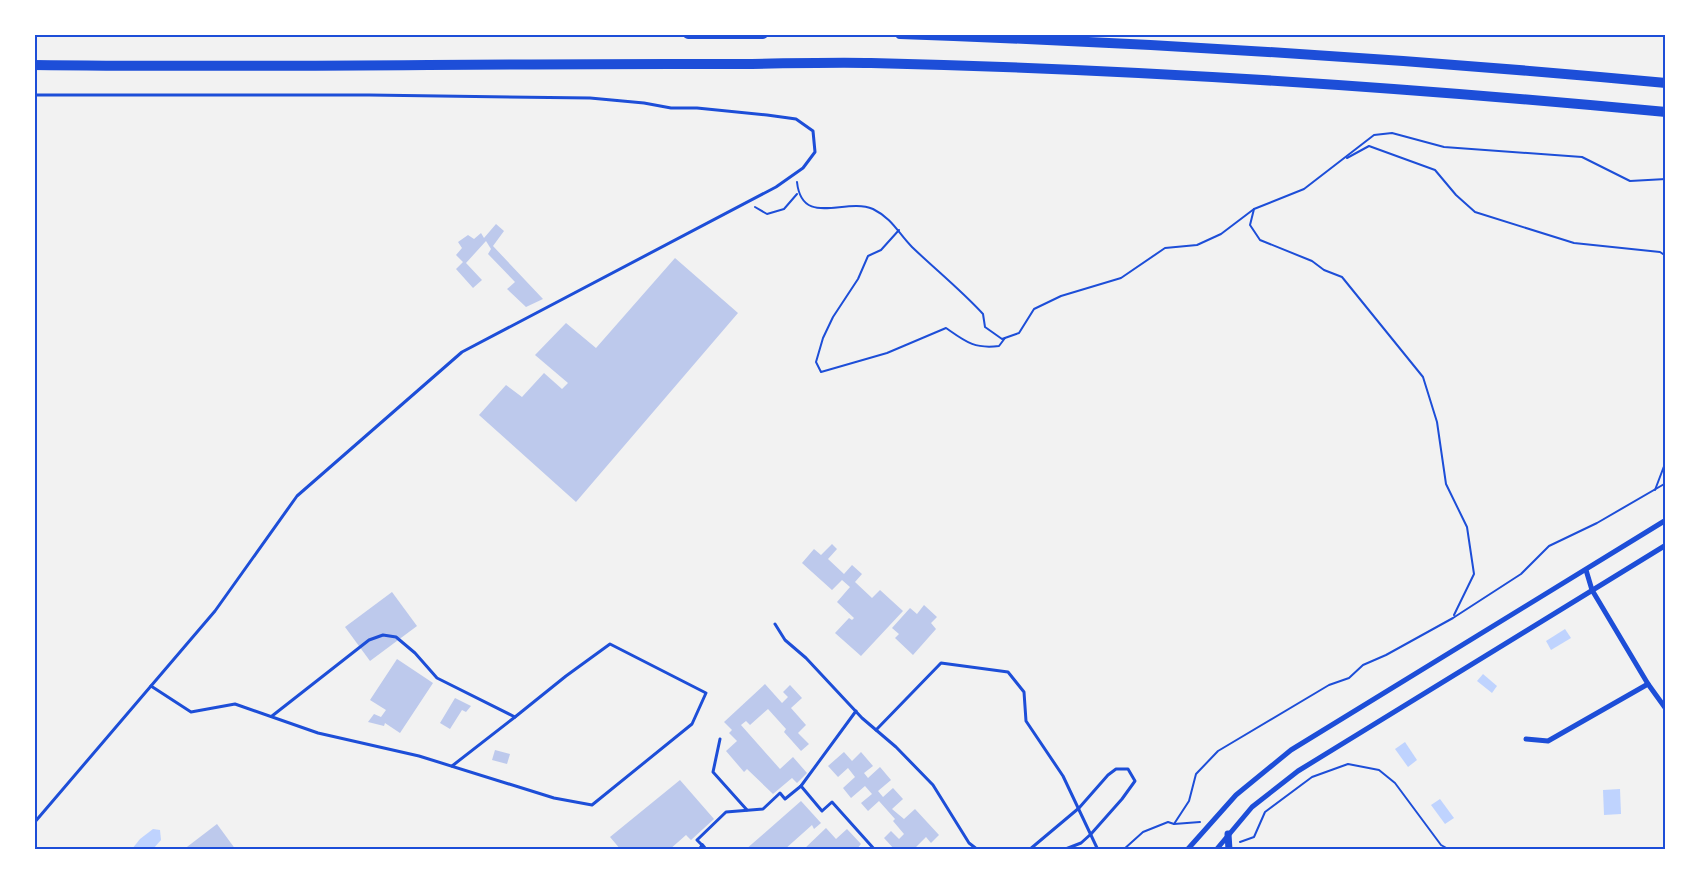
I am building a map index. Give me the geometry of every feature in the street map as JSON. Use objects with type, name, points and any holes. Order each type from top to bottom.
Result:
[{"type":"highway","points":[[688,34],[763,34]]},
{"type":"highway","points":[[900,34],[1236,49],[1440,63],[1665,83]]},
{"type":"highway","points":[[34,65],[867,63],[1367,87],[1665,112]]},
{"type":"street","points":[[1187,849],[1236,795],[1291,750],[1665,520]]},
{"type":"street","points":[[1216,849],[1252,807],[1298,771],[1665,545]]},
{"type":"street","points":[[1586,570],[1592,590],[1665,709]]},
{"type":"street","points":[[1526,739],[1548,741],[1648,684]]},
{"type":"street","points":[[1228,834],[1229,849]]},
{"type":"street","points":[[700,847],[706,849]]},
{"type":"lane","points":[[34,95],[369,95],[590,98],[796,119],[813,131],[815,152],[803,168],[776,187],[462,352],[297,496],[215,611],[34,823]]},
{"type":"lane","points":[[776,624],[785,640],[806,658],[856,711],[933,785],[969,843],[978,849]]},
{"type":"lane","points":[[272,716],[369,640],[383,635],[396,637],[415,653],[437,678],[515,717]]},
{"type":"lane","points":[[151,686],[191,712],[235,704],[318,733],[419,756],[554,798],[592,805],[692,724],[706,693],[610,644],[452,766]]},
{"type":"lane","points":[[876,730],[941,663],[1008,672],[1024,692],[1026,721],[1064,776],[1098,849]]},
{"type":"lane","points":[[700,847],[697,840],[726,812],[763,809],[780,794],[785,799],[801,786],[856,711]]},
{"type":"lane","points":[[720,739],[713,772],[747,810]]},
{"type":"lane","points":[[1029,849],[1079,808],[1108,775],[1116,769],[1128,769],[1135,781],[1122,799],[1081,843],[1063,849]]},
{"type":"lane","points":[[801,786],[822,811],[832,802],[875,849]]},
{"type":"path","points":[[796,173],[798,193],[806,204],[821,209],[845,206],[871,208],[890,220],[910,245],[983,314],[985,327],[1002,339],[1018,333],[1034,309],[1060,296],[1121,278],[1165,248],[1197,245],[1221,234],[1254,209],[1305,189],[1374,135],[1392,133],[1444,147],[1581,158],[1630,181],[1665,179]]},
{"type":"path","points":[[1340,162],[1369,146],[1436,170],[1456,195],[1476,212],[1574,243],[1660,252],[1665,256]]},
{"type":"path","points":[[747,202],[767,214],[784,209],[798,193]]},
{"type":"path","points":[[1254,209],[1250,225],[1260,240],[1312,261],[1324,270],[1342,277],[1423,377],[1437,422],[1446,484],[1467,527],[1474,574],[1453,618]]},
{"type":"path","points":[[899,230],[881,250],[868,256],[858,279],[832,317],[816,362],[822,372],[887,353],[946,328],[964,340],[983,348],[999,346],[1006,337]]},
{"type":"path","points":[[1655,490],[1665,461]]},
{"type":"path","points":[[1174,824],[1189,801],[1196,774],[1218,751],[1329,685],[1349,678],[1363,665],[1453,618],[1521,574],[1549,546],[1598,524],[1665,483]]},
{"type":"path","points":[[1228,834],[1238,843],[1254,837],[1265,812],[1312,777],[1348,764],[1379,770],[1395,783],[1441,845],[1450,849]]},
{"type":"path","points":[[1123,849],[1143,832],[1168,822],[1174,824],[1212,821]]},
{"type":"water","points":[[1565,629],[1571,638],[1551,650],[1546,641]]},
{"type":"water","points":[[1483,674],[1497,686],[1492,693],[1477,681]]},
{"type":"water","points":[[1405,742],[1417,760],[1408,767],[1395,749]]},
{"type":"water","points":[[1620,789],[1621,814],[1604,815],[1603,790]]},
{"type":"water","points":[[1440,799],[1454,818],[1445,824],[1431,805]]},
{"type":"water","points":[[153,829],[160,830],[161,840],[153,849],[132,849],[140,839]]},
{"type":"building","points":[[496,224],[504,231],[493,246],[543,299],[526,307],[507,289],[515,282],[488,254],[491,249],[486,241],[466,263],[482,280],[473,288],[456,269],[463,262],[456,255],[462,248],[458,242],[468,235],[474,239],[481,233],[484,238]]},
{"type":"building","points":[[675,258],[738,313],[576,502],[479,415],[506,385],[522,397],[544,373],[562,389],[568,383],[535,355],[566,323],[596,348]]},
{"type":"building","points":[[832,544],[837,549],[828,559],[844,574],[852,565],[862,574],[855,582],[872,598],[880,590],[903,611],[861,656],[835,633],[849,618],[852,620],[854,618],[837,602],[850,587],[842,580],[832,590],[802,563],[814,549],[821,555]]},
{"type":"building","points":[[392,592],[417,626],[370,661],[345,627]]},
{"type":"building","points":[[924,605],[937,617],[931,623],[936,629],[913,655],[895,638],[899,634],[892,628],[910,608],[917,614]]},
{"type":"building","points":[[397,659],[433,683],[400,733],[385,723],[384,726],[368,722],[374,714],[381,717],[386,710],[370,700]]},
{"type":"building","points":[[765,684],[782,703],[788,697],[783,692],[790,685],[802,698],[791,708],[806,725],[798,733],[809,744],[801,751],[768,709],[750,725],[746,721],[741,725],[780,769],[793,757],[807,773],[797,783],[792,778],[773,794],[747,769],[744,772],[726,751],[737,741],[729,733],[732,730],[724,722]]},
{"type":"building","points":[[455,698],[471,706],[466,712],[462,710],[450,729],[440,723]]},
{"type":"building","points":[[495,750],[510,754],[507,764],[492,760]]},
{"type":"building","points":[[844,752],[852,761],[861,752],[873,766],[864,773],[868,778],[880,767],[891,780],[878,791],[883,797],[893,788],[903,799],[892,809],[904,819],[915,809],[939,835],[931,843],[926,837],[913,850],[895,850],[884,838],[891,831],[899,839],[904,834],[893,821],[895,819],[879,801],[868,811],[861,803],[872,794],[865,786],[851,798],[843,788],[855,777],[848,768],[838,777],[828,766]]},
{"type":"building","points":[[680,780],[714,819],[691,840],[686,835],[669,850],[621,850],[610,837]]},
{"type":"building","points":[[801,801],[821,823],[814,829],[812,825],[784,850],[745,850]]},
{"type":"building","points":[[217,824],[236,850],[183,850]]},
{"type":"building","points":[[826,828],[836,839],[847,829],[861,844],[856,850],[803,850]]}]
